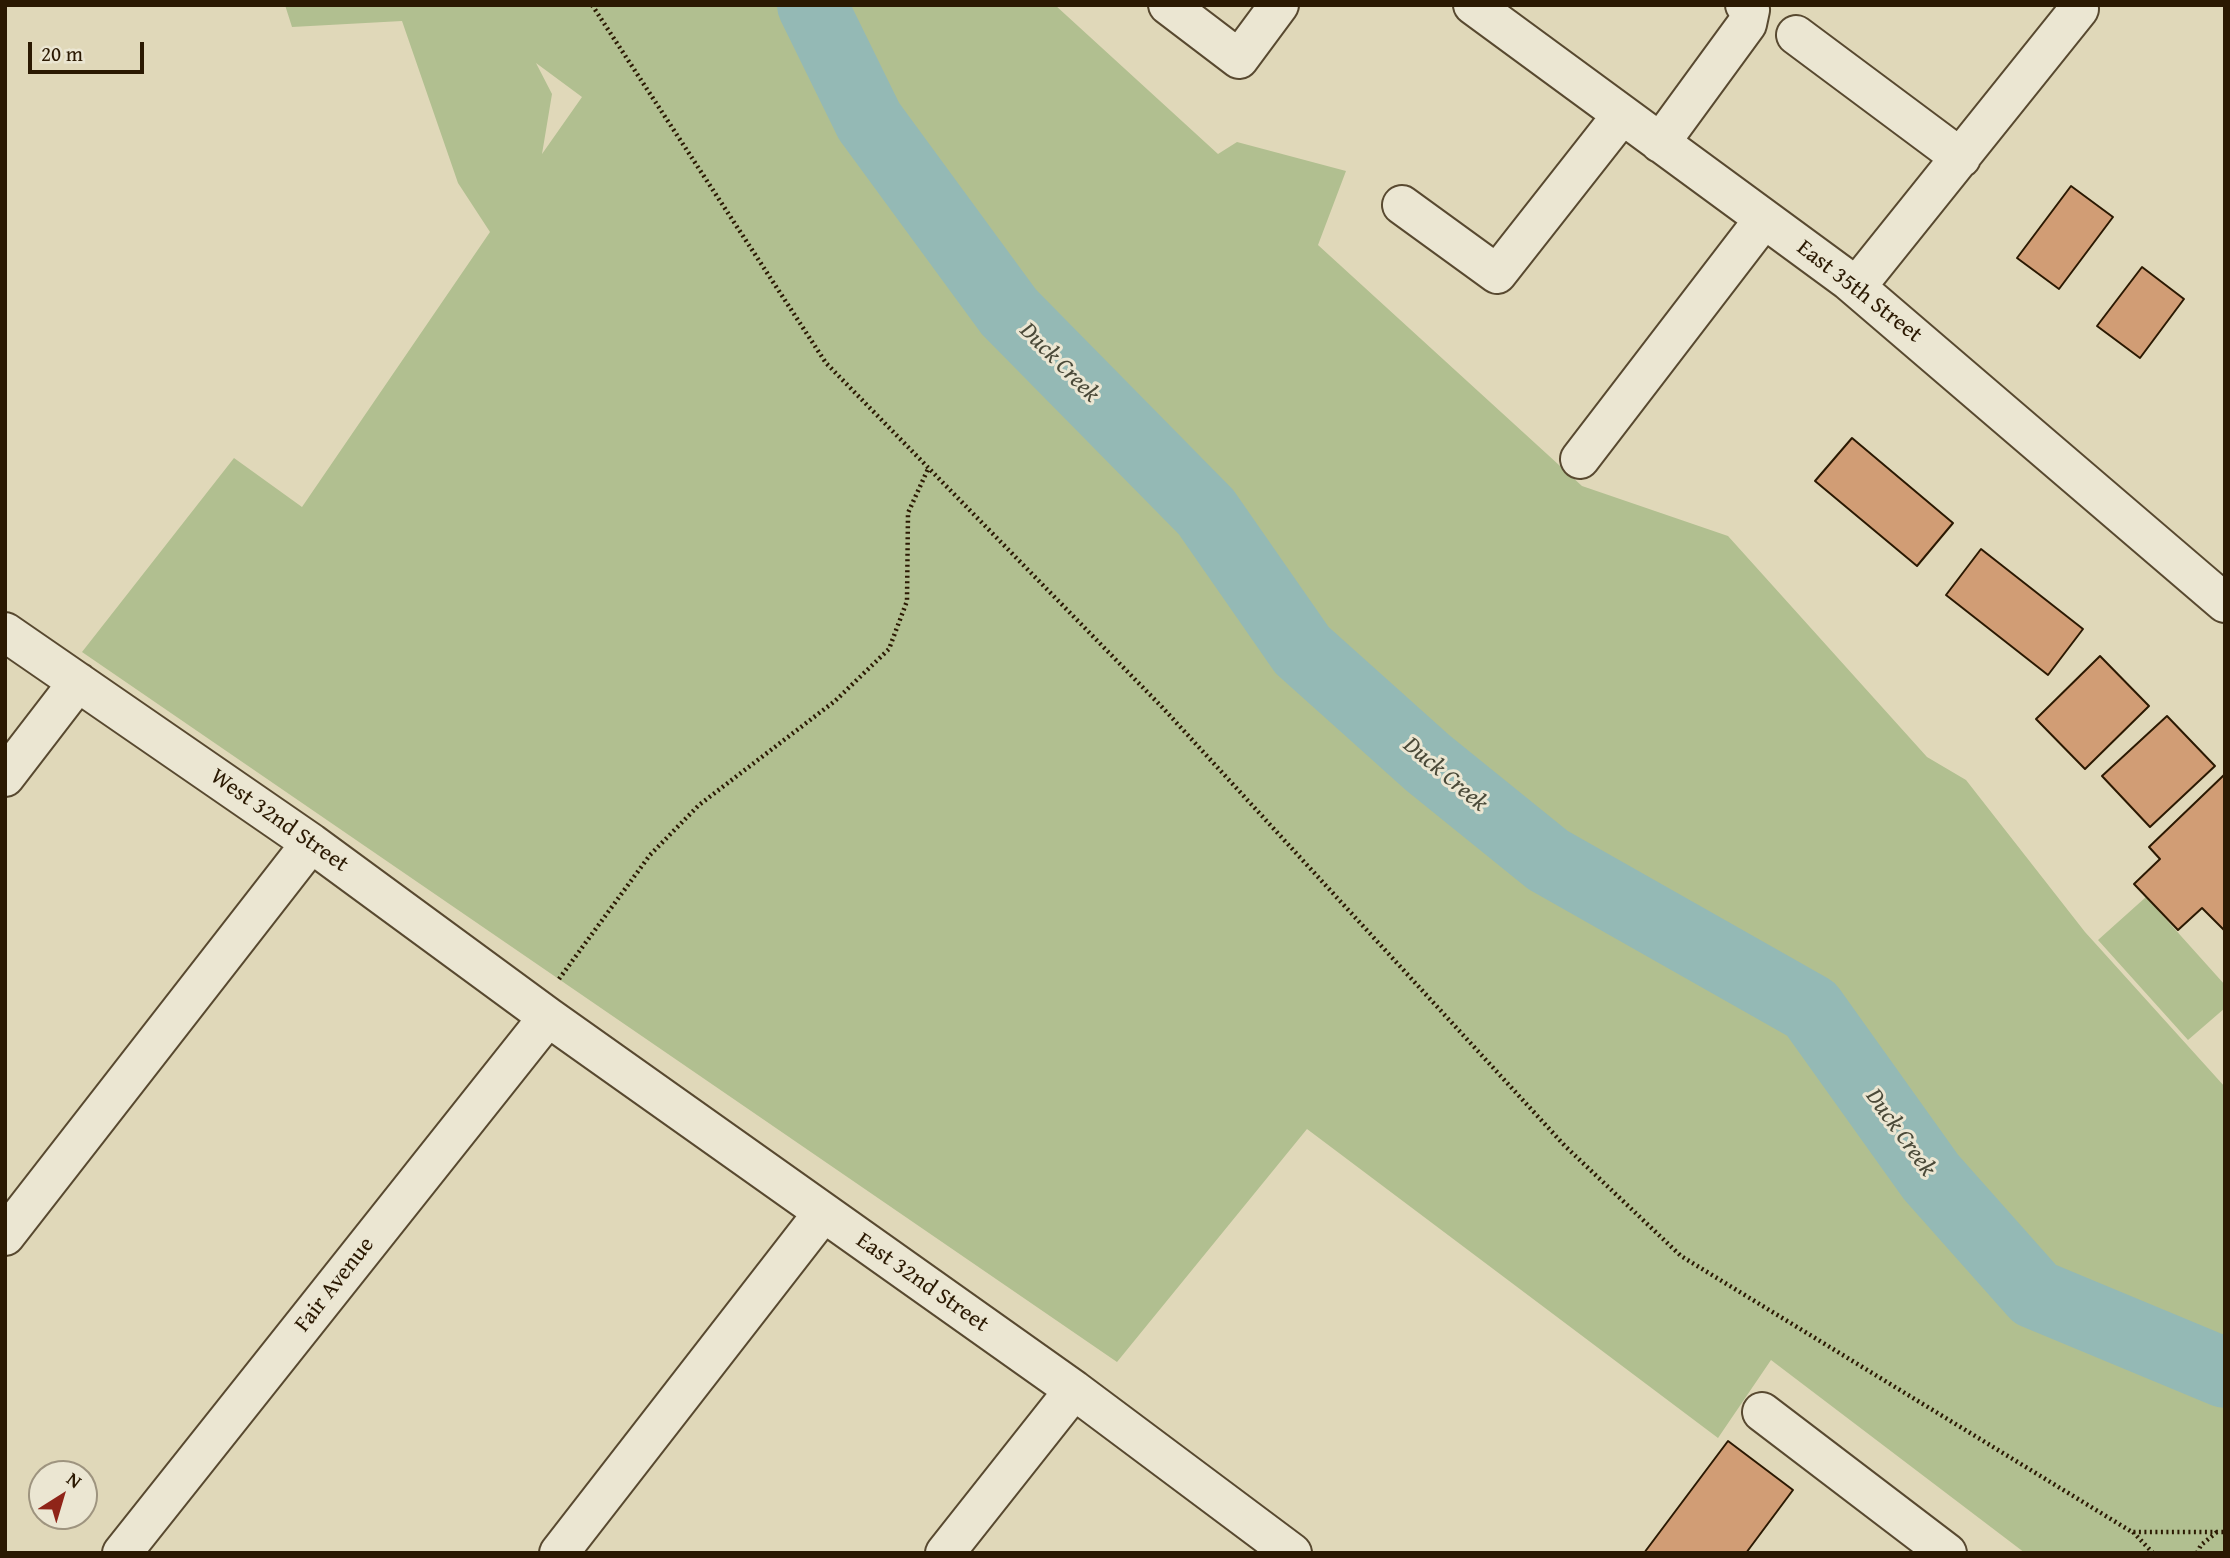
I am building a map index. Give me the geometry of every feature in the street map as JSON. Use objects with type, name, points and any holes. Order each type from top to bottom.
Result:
[{"type":"street","points":[[1168,5],[1239,59],[1279,5]]},
{"type":"street","name":"East 35th Street","points":[[1473,5],[1856,287],[2225,603]]},
{"type":"street","points":[[1661,143],[1746,24],[1750,10],[1745,5]]},
{"type":"street","points":[[1856,287],[2079,9]]},
{"type":"street","points":[[1796,35],[1961,158]]},
{"type":"street","points":[[1402,205],[1497,274],[1622,115]]},
{"type":"street","points":[[1580,459],[1764,219]]},
{"type":"street","name":"West 32nd Street","points":[[5,632],[312,843],[543,1012]]},
{"type":"street","points":[[5,777],[78,681]]},
{"type":"street","points":[[5,1236],[312,843]]},
{"type":"street","name":"East 32nd Street","points":[[543,1012],[1074,1390],[1292,1553]]},
{"type":"street","name":"Fair Avenue","points":[[122,1553],[543,1012]]},
{"type":"street","points":[[559,1553],[823,1213]]},
{"type":"street","points":[[945,1553],[1074,1390]]},
{"type":"street","points":[[1762,1412],[1929,1547]]},
{"type":"path","points":[[592,5],[826,363],[1162,707],[1565,1146],[1681,1256],[2132,1532],[2153,1553]]},
{"type":"path","points":[[543,1012],[650,855],[699,805],[835,701],[889,649],[907,601],[908,513],[928,469]]},
{"type":"path","points":[[2197,1553],[2201,1545],[2217,1531]]},
{"type":"path","points":[[2132,1532],[2225,1532]]},
{"type":"green space","points":[[285,5],[1055,5],[1218,154],[1237,142],[1346,171],[1318,245],[1582,486],[1728,536],[1927,757],[1966,780],[2085,932],[2225,1087],[2225,1553],[2025,1553],[1771,1360],[1718,1438],[1307,1129],[1117,1362],[82,652],[234,458],[302,507],[490,232],[458,183],[402,21],[292,27]],"holes":[[[536,63],[582,97],[542,154],[552,94]]]},
{"type":"green space","points":[[2146,897],[2225,985],[2225,1008],[2188,1040],[2098,940]]},
{"type":"building","points":[[2071,186],[2113,217],[2059,289],[2017,258]]},
{"type":"building","points":[[2142,267],[2184,299],[2140,358],[2097,326]]},
{"type":"building","points":[[1852,438],[1953,523],[1917,566],[1815,481]]},
{"type":"building","points":[[1981,549],[2083,629],[2048,675],[1946,595]]},
{"type":"building","points":[[2100,656],[2149,706],[2085,769],[2036,719]]},
{"type":"building","points":[[2167,716],[2215,766],[2150,827],[2102,776]]},
{"type":"building","points":[[2225,774],[2225,931],[2202,908],[2178,930],[2134,884],[2160,859],[2149,847]]},
{"type":"building","points":[[1728,1441],[1793,1490],[1746,1553],[1644,1553]]},
{"type":"waterway","name":"Duck Creek","points":[[812,5],[869,121],[1009,312],[1206,512],[1302,650],[1428,763],[1548,860],[1811,1009],[1931,1177],[2035,1294],[2225,1373]]}]
